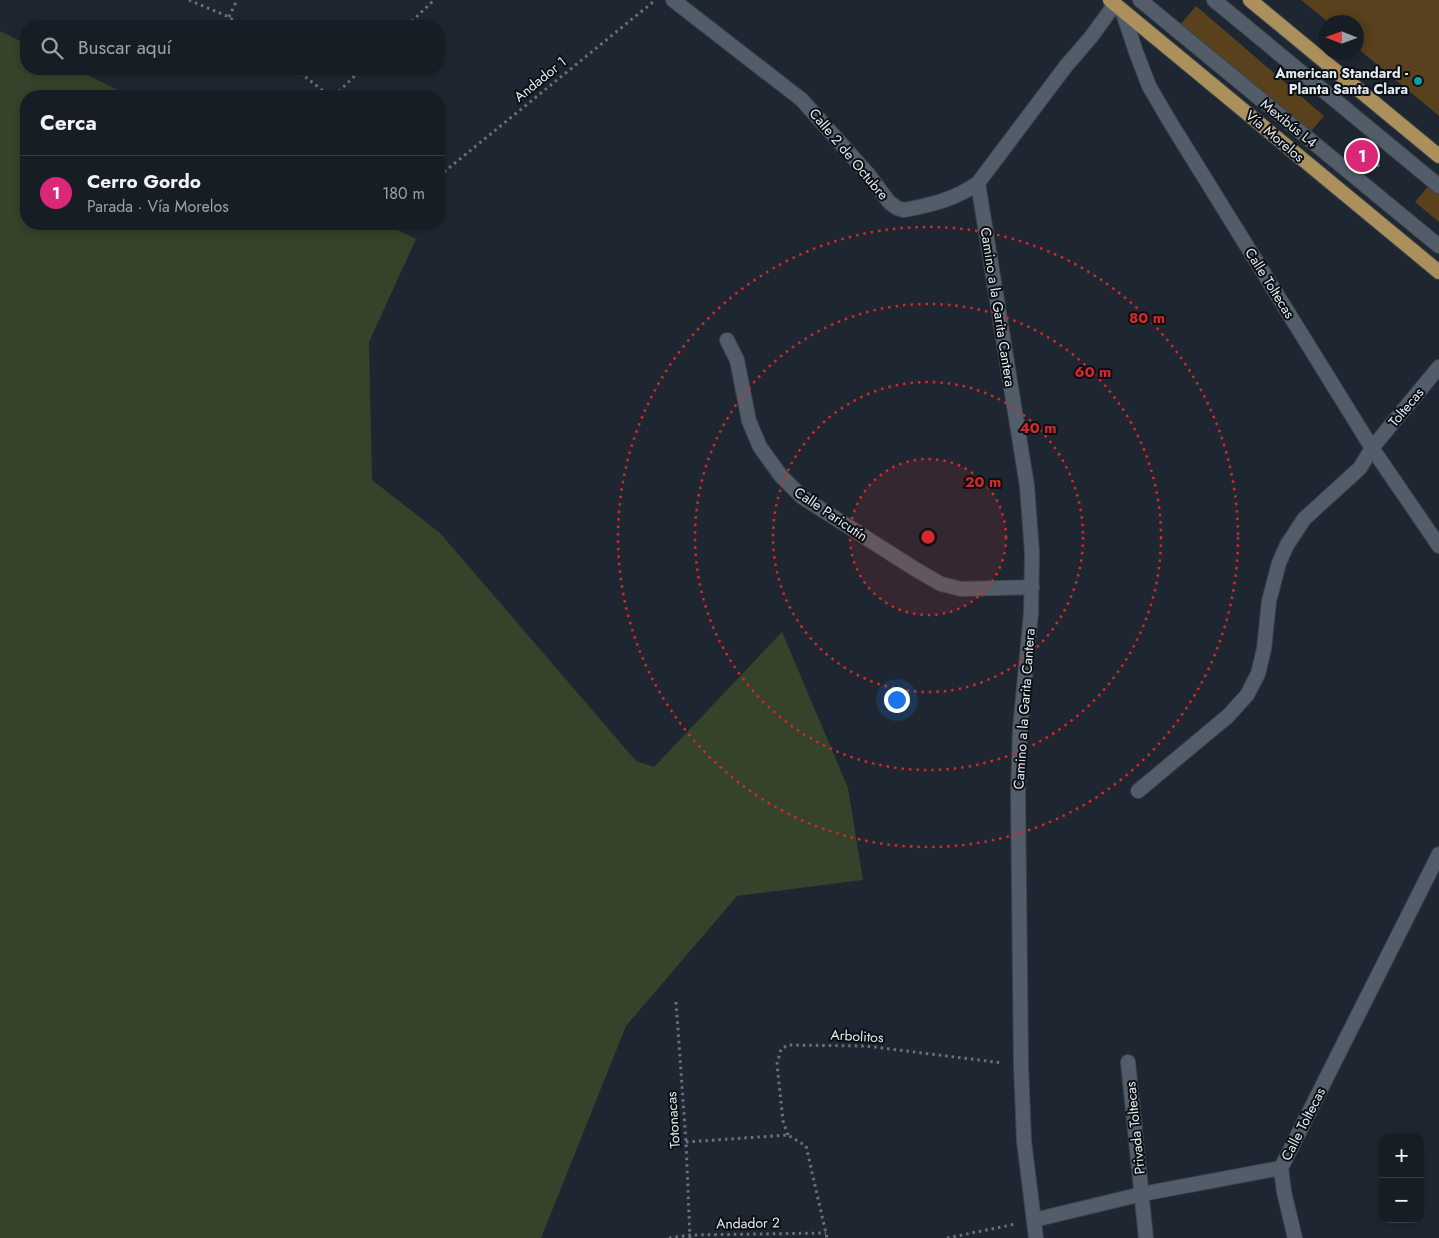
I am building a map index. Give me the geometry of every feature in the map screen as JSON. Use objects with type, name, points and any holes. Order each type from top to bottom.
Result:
[{"type":"main road","points":[[1250,0],[1439,156]]},
{"type":"main road","name":"Vía Morelos","points":[[1116,5],[1439,272]]},
{"type":"street","name":"Calle 2 de Octubre","points":[[674,0],[802,100],[862,167],[889,202],[896,208],[904,210],[951,199],[963,194],[978,183],[1066,66],[1116,5]]},
{"type":"street","name":"Mexibús L4","points":[[1140,0],[1439,246]]},
{"type":"street","points":[[1214,0],[1439,186]]},
{"type":"street","name":"Calle Toltecas","points":[[1116,5],[1149,86],[1372,448],[1439,546]]},
{"type":"street","name":"Camino a la Garita Cantera","points":[[978,183],[1027,486],[1032,553],[1032,587],[1020,729],[1018,793],[1021,1065],[1024,1141],[1036,1238]]},
{"type":"street","name":"Calle Paricutín","points":[[727,340],[737,360],[749,421],[760,447],[790,487],[802,497],[915,569],[951,588],[1032,587]]},
{"type":"street","name":"Toltecas","points":[[1138,791],[1228,716],[1247,695],[1258,674],[1264,649],[1269,601],[1279,564],[1287,545],[1304,519],[1360,468],[1372,448],[1439,367]]},
{"type":"street","name":"Calle Toltecas","points":[[1034,1220],[1142,1194],[1281,1168],[1439,854]]},
{"type":"street","name":"Privada Toltecas","points":[[1128,1062],[1146,1238]]},
{"type":"street","points":[[1281,1168],[1284,1192],[1295,1238]]},
{"type":"path","points":[[189,0],[233,20]]},
{"type":"path","points":[[229,17],[237,0]]},
{"type":"path","points":[[413,20],[434,0]]},
{"type":"path","name":"Andador 1","points":[[445,171],[656,0]]},
{"type":"path","points":[[303,75],[324,90]]},
{"type":"path","points":[[339,90],[355,75]]},
{"type":"path","points":[[1365,157],[1390,172]]},
{"type":"path","name":"Totonacas","points":[[676,1002],[686,1142],[690,1236]]},
{"type":"path","name":"Arbolitos","points":[[788,1134],[783,1121],[777,1064],[781,1049],[788,1045],[866,1046],[1021,1065]]},
{"type":"path","points":[[686,1142],[788,1134],[806,1146],[827,1238]]},
{"type":"path","points":[[947,1238],[1034,1220]]},
{"type":"path","name":"Andador 2","points":[[669,1238],[826,1233]]},
{"type":"green space","points":[[0,31],[20,41],[20,75],[87,75],[118,90],[20,90],[20,230],[397,230],[416,239],[369,342],[372,480],[440,533],[636,761],[654,767],[782,632],[848,788],[863,880],[737,896],[626,1026],[541,1238],[0,1238]]},
{"type":"building","name":"American Standard - Planta Santa Clara","points":[[1301,0],[1439,0],[1439,116],[1364,54],[1364,15],[1319,15]]},
{"type":"building","points":[[1196,6],[1324,116],[1307,136],[1179,26]]},
{"type":"building","points":[[1432,182],[1439,188],[1439,222],[1415,202]]},
{"type":"place","name":"American Standard - Planta Santa Clara","points":[[1418,81]]},
{"type":"place","name":"Cerro Gordo","points":[[1362,156]]}]
